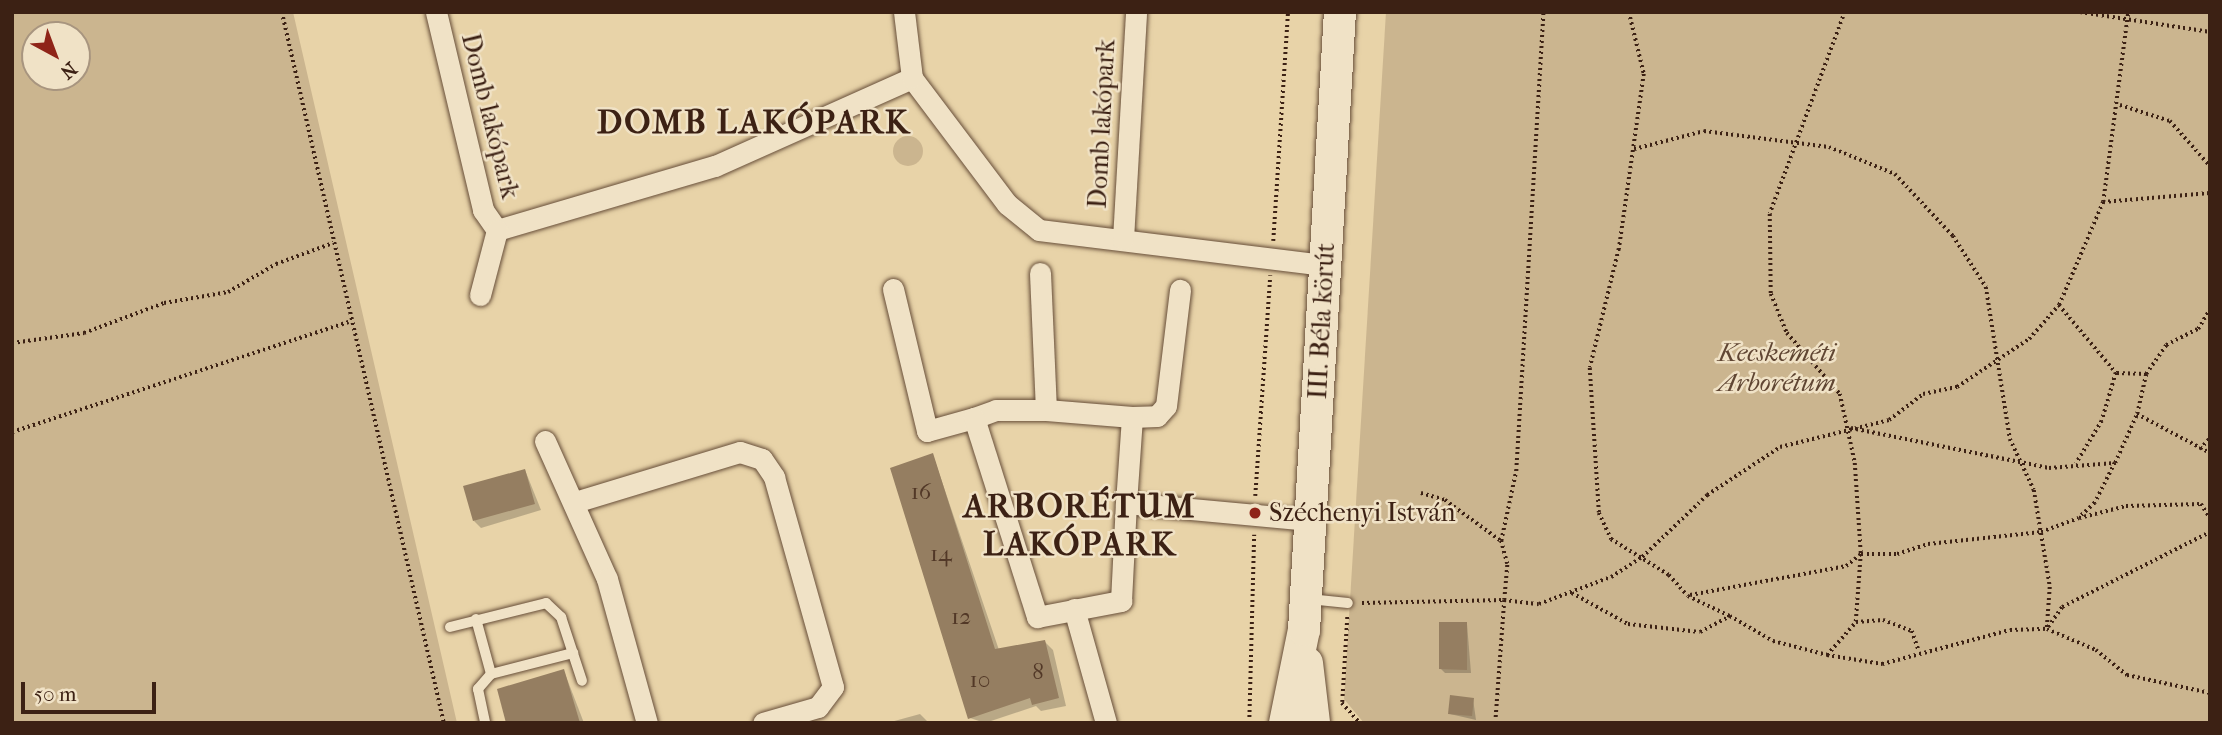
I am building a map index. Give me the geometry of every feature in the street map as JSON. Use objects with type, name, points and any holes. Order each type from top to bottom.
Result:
[{"type":"street","name":"Domb lakópark","points":[[436,12],[483,210],[497,230],[480,295]]},
{"type":"street","points":[[904,12],[912,78]]},
{"type":"street","name":"Domb lakópark","points":[[1123,239],[1136,12]]},
{"type":"street","name":"III. Béla körút","points":[[1285,723],[1304,630],[1340,12]]},
{"type":"street","name":"Domb lakópark","points":[[497,230],[715,166],[912,78],[1023,219],[1052,233],[1123,239],[1325,265]]},
{"type":"street","points":[[1040,273],[1046,410]]},
{"type":"street","points":[[893,289],[927,430],[996,410],[1157,416],[1166,406],[1180,290]]},
{"type":"street","points":[[974,418],[1037,617],[1121,601],[1132,417]]},
{"type":"street","points":[[545,441],[575,502],[607,579],[647,723]]},
{"type":"street","points":[[575,502],[740,452],[762,459],[774,477],[833,680],[832,694],[818,708],[763,723]]},
{"type":"street","points":[[1126,503],[1310,520]]},
{"type":"street","points":[[1074,609],[1106,723]]},
{"type":"street","name":"III. Béla körút","points":[[1304,630],[1314,723]]},
{"type":"lane","points":[[1306,598],[1349,603]]},
{"type":"lane","points":[[450,627],[546,603],[561,617],[582,681]]},
{"type":"lane","points":[[476,619],[491,674]]},
{"type":"lane","points":[[485,723],[478,689],[491,674],[573,653]]},
{"type":"path","points":[[282,12],[349,321],[444,723]]},
{"type":"path","points":[[1496,723],[1507,564],[1501,541],[1516,471],[1542,12]]},
{"type":"path","points":[[1629,12],[1644,74],[1619,248],[1590,368],[1589,419],[1602,528],[1688,596],[1773,641],[1828,655],[1882,664],[1919,651],[2010,630],[2047,629],[2096,650],[2127,675],[2210,693]]},
{"type":"path","points":[[1828,655],[1856,622],[1861,554],[1847,427],[1831,378],[1787,333],[1771,294],[1770,214],[1845,12]]},
{"type":"path","points":[[2080,12],[2210,32]]},
{"type":"path","points":[[1360,723],[1342,702],[1349,603],[1504,600],[1539,604],[1572,593],[1642,557],[1743,469],[1780,447],[1847,427],[1889,420],[1923,394],[1957,387],[2029,339],[2059,305],[2103,202],[2120,105],[2128,12]]},
{"type":"path","points":[[2120,105],[2170,121],[2210,166]]},
{"type":"path","points":[[1634,149],[1704,131],[1829,147],[1895,174],[1953,236],[1986,287],[2020,463],[2034,490],[2050,587],[2047,629]]},
{"type":"path","points":[[2103,202],[2210,192]]},
{"type":"path","points":[[12,343],[84,332],[164,303],[228,292],[276,264],[332,243]]},
{"type":"path","points":[[2059,305],[2116,373],[2146,374]]},
{"type":"path","points":[[2080,518],[2095,503],[2115,463],[2137,414],[2146,374],[2166,345],[2198,329],[2210,309]]},
{"type":"path","points":[[12,432],[349,321]]},
{"type":"path","points":[[2076,464],[2102,421],[2116,373]]},
{"type":"path","points":[[2137,414],[2210,453]]},
{"type":"path","points":[[1847,427],[2020,463],[2115,463]]},
{"type":"path","points":[[2200,449],[2210,438]]},
{"type":"path","points":[[1421,493],[1446,500],[1501,541]]},
{"type":"path","points":[[1688,596],[1846,566],[1861,554],[1897,554],[1928,544],[2041,532],[2126,506],[2201,504],[2210,518]]},
{"type":"path","points":[[1250,723],[1254,514]]},
{"type":"path","points":[[2047,629],[2063,607],[2210,531]]},
{"type":"path","points":[[1572,593],[1628,624],[1700,632],[1730,616]]},
{"type":"path","points":[[1856,622],[1883,620],[1912,631],[1919,651]]},
{"type":"green space","points":[[12,12],[293,12],[457,723],[12,723]]},
{"type":"green space","name":"Kecskeméti Arborétum","points":[[1386,12],[2210,12],[2210,723],[1364,723],[1344,699]]},
{"type":"green space","points":[[908,136],[914,137],[922,145],[922,157],[914,165],[908,166],[902,165],[894,157],[893,151],[894,145],[902,137]]},
{"type":"building","points":[[933,453],[995,649],[1045,640],[1059,698],[1032,705],[1030,698],[968,719],[890,468]]},
{"type":"building","points":[[525,469],[535,504],[473,521],[463,486]]},
{"type":"building","points":[[1439,622],[1467,622],[1467,670],[1439,669]]},
{"type":"building","points":[[564,669],[580,723],[506,723],[497,689]]},
{"type":"building","points":[[1450,695],[1474,698],[1472,716],[1448,714]]},
{"type":"place","name":"Széchenyi István","points":[[1255,513]]},
{"type":"district","name":"DOMB LAKÓPARK","points":[[754,123]]},
{"type":"district","name":"ARBORÉTUM LAKÓPARK","points":[[1080,526]]}]
